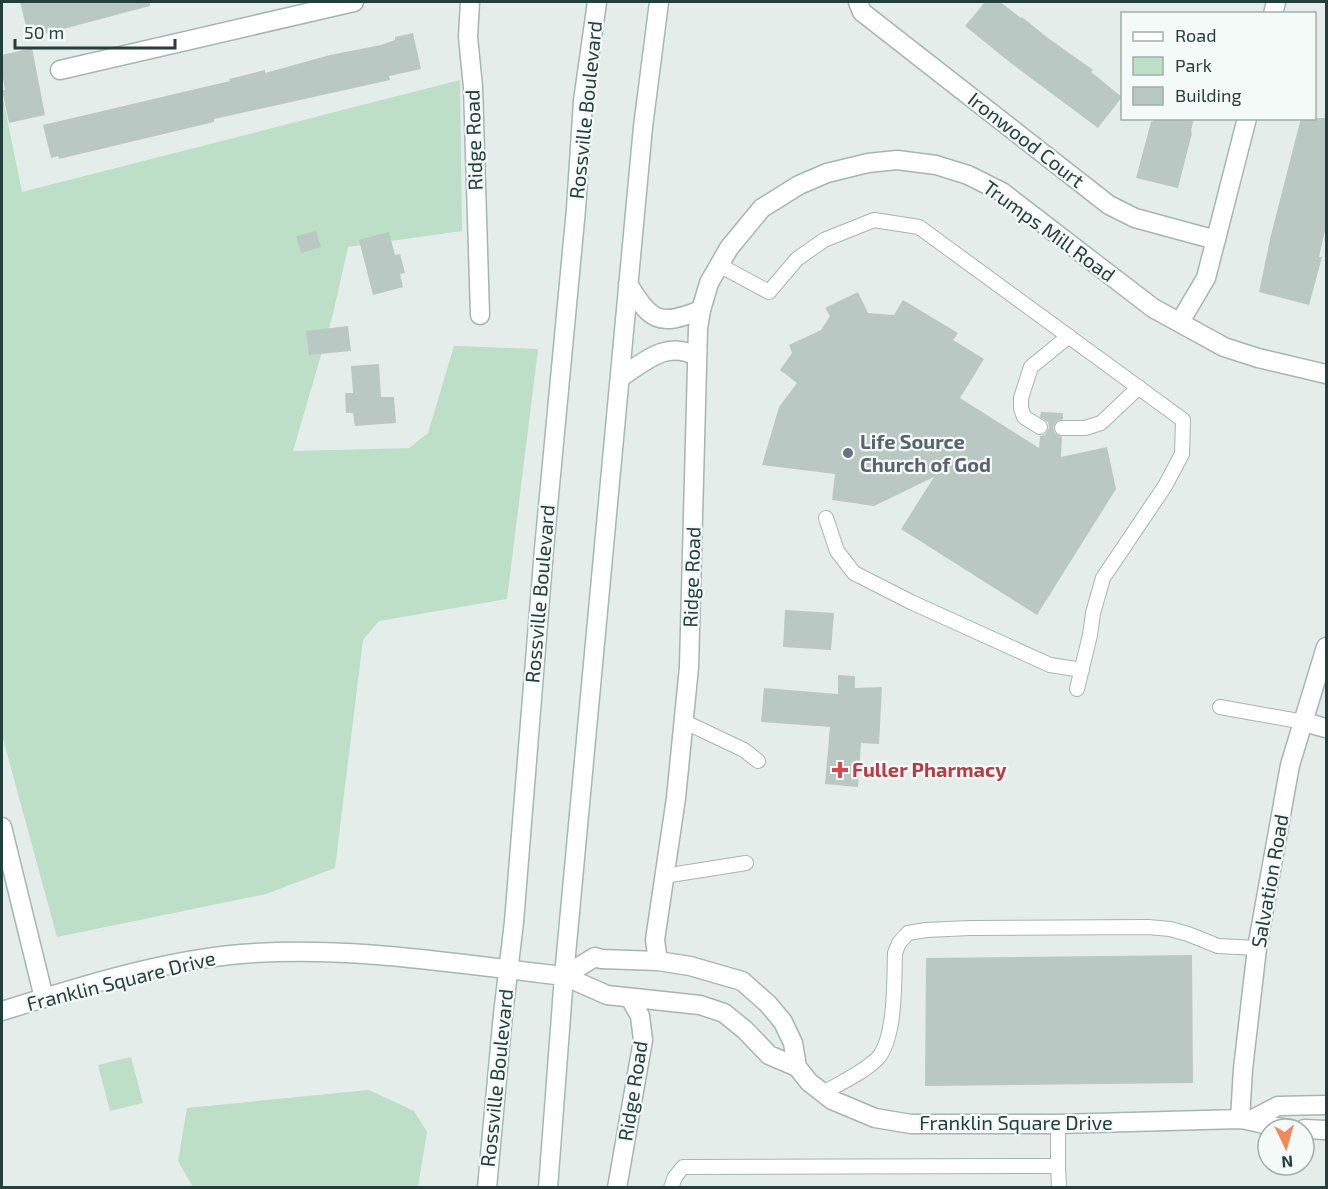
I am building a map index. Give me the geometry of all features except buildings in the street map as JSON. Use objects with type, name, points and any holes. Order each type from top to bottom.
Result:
[{"type":"street","points":[[60,70],[354,2]]},
{"type":"street","name":"Ridge Road","points":[[470,2],[468,37],[472,87],[480,315]]},
{"type":"street","name":"Rossville Boulevard","points":[[487,1188],[514,922],[584,101],[597,2]]},
{"type":"street","points":[[548,1188],[564,976],[628,284],[643,127],[659,2]]},
{"type":"street","name":"Ironwood Court","points":[[858,2],[862,12],[1109,205],[1135,218],[1216,240]]},
{"type":"street","points":[[1180,322],[1206,278],[1246,120]]},
{"type":"street","name":"Trumps Mill Road","points":[[762,208],[799,185],[828,172],[868,163],[897,160],[936,165],[968,175],[1002,192],[1153,308],[1224,347],[1258,358],[1326,374]]},
{"type":"street","name":"Ridge Road","points":[[658,961],[655,940],[685,722],[690,667],[696,356],[701,310],[709,283],[729,248],[762,208]]},
{"type":"street","points":[[628,284],[644,309],[660,319],[678,319],[701,310]]},
{"type":"street","points":[[620,378],[650,358],[667,350],[686,351],[696,356]]},
{"type":"street","name":"Salvation Road","points":[[1245,1120],[1243,1069],[1257,948],[1290,765],[1326,647]]},
{"type":"street","points":[[1304,722],[1326,728]]},
{"type":"street","points":[[2,827],[44,998]]},
{"type":"street","name":"Franklin Square Drive","points":[[2,1011],[189,960],[273,952],[370,954],[564,976],[607,995],[700,1005],[724,1013],[745,1030],[769,1055],[797,1067],[809,1082],[832,1100],[875,1118],[911,1124],[1245,1120],[1256,1123]]},
{"type":"street","points":[[564,976],[595,957],[658,961],[690,966],[742,981],[768,1004],[783,1022],[793,1043],[797,1067]]},
{"type":"street","name":"Ridge Road","points":[[617,1188],[643,1040],[640,1016],[630,998]]},
{"type":"street","name":"Franklin Square Drive","points":[[1245,1120],[1278,1106],[1326,1105]]},
{"type":"lane","points":[[719,265],[769,292],[797,260],[824,240],[874,220],[919,226],[1183,420],[1182,453],[1165,486],[1103,578],[1077,689]]},
{"type":"lane","points":[[1040,427],[1024,417],[1021,408],[1021,398],[1030,367],[1069,336]]},
{"type":"lane","points":[[1062,428],[1085,428],[1101,423],[1139,387]]},
{"type":"lane","points":[[826,518],[837,551],[854,573],[911,602],[1050,665],[1082,670]]},
{"type":"lane","points":[[1220,707],[1304,722]]},
{"type":"lane","points":[[685,722],[744,750],[758,761]]},
{"type":"lane","points":[[664,876],[746,863]]},
{"type":"lane","points":[[823,1093],[864,1069],[885,1048],[890,1030],[895,953],[899,943],[908,933],[970,928],[1148,927],[1170,929],[1218,946],[1257,948]]},
{"type":"lane","points":[[1058,1124],[1059,1188]]},
{"type":"lane","points":[[671,1188],[675,1177],[683,1167],[1058,1166]]},
{"type":"green space","points":[[460,80],[462,231],[348,247],[333,314],[293,451],[409,448],[428,433],[454,346],[538,349],[507,599],[379,621],[363,640],[335,868],[266,894],[57,937],[2,735],[2,94],[22,192]]},
{"type":"green space","points":[[131,1057],[143,1103],[110,1111],[98,1065]]},
{"type":"green space","points":[[369,1090],[414,1111],[427,1132],[418,1187],[193,1187],[178,1161],[187,1108]]},
{"type":"place","name":"Life Source Church of God","points":[[848,453]]},
{"type":"place","name":"Fuller Pharmacy","points":[[840,770]]}]
